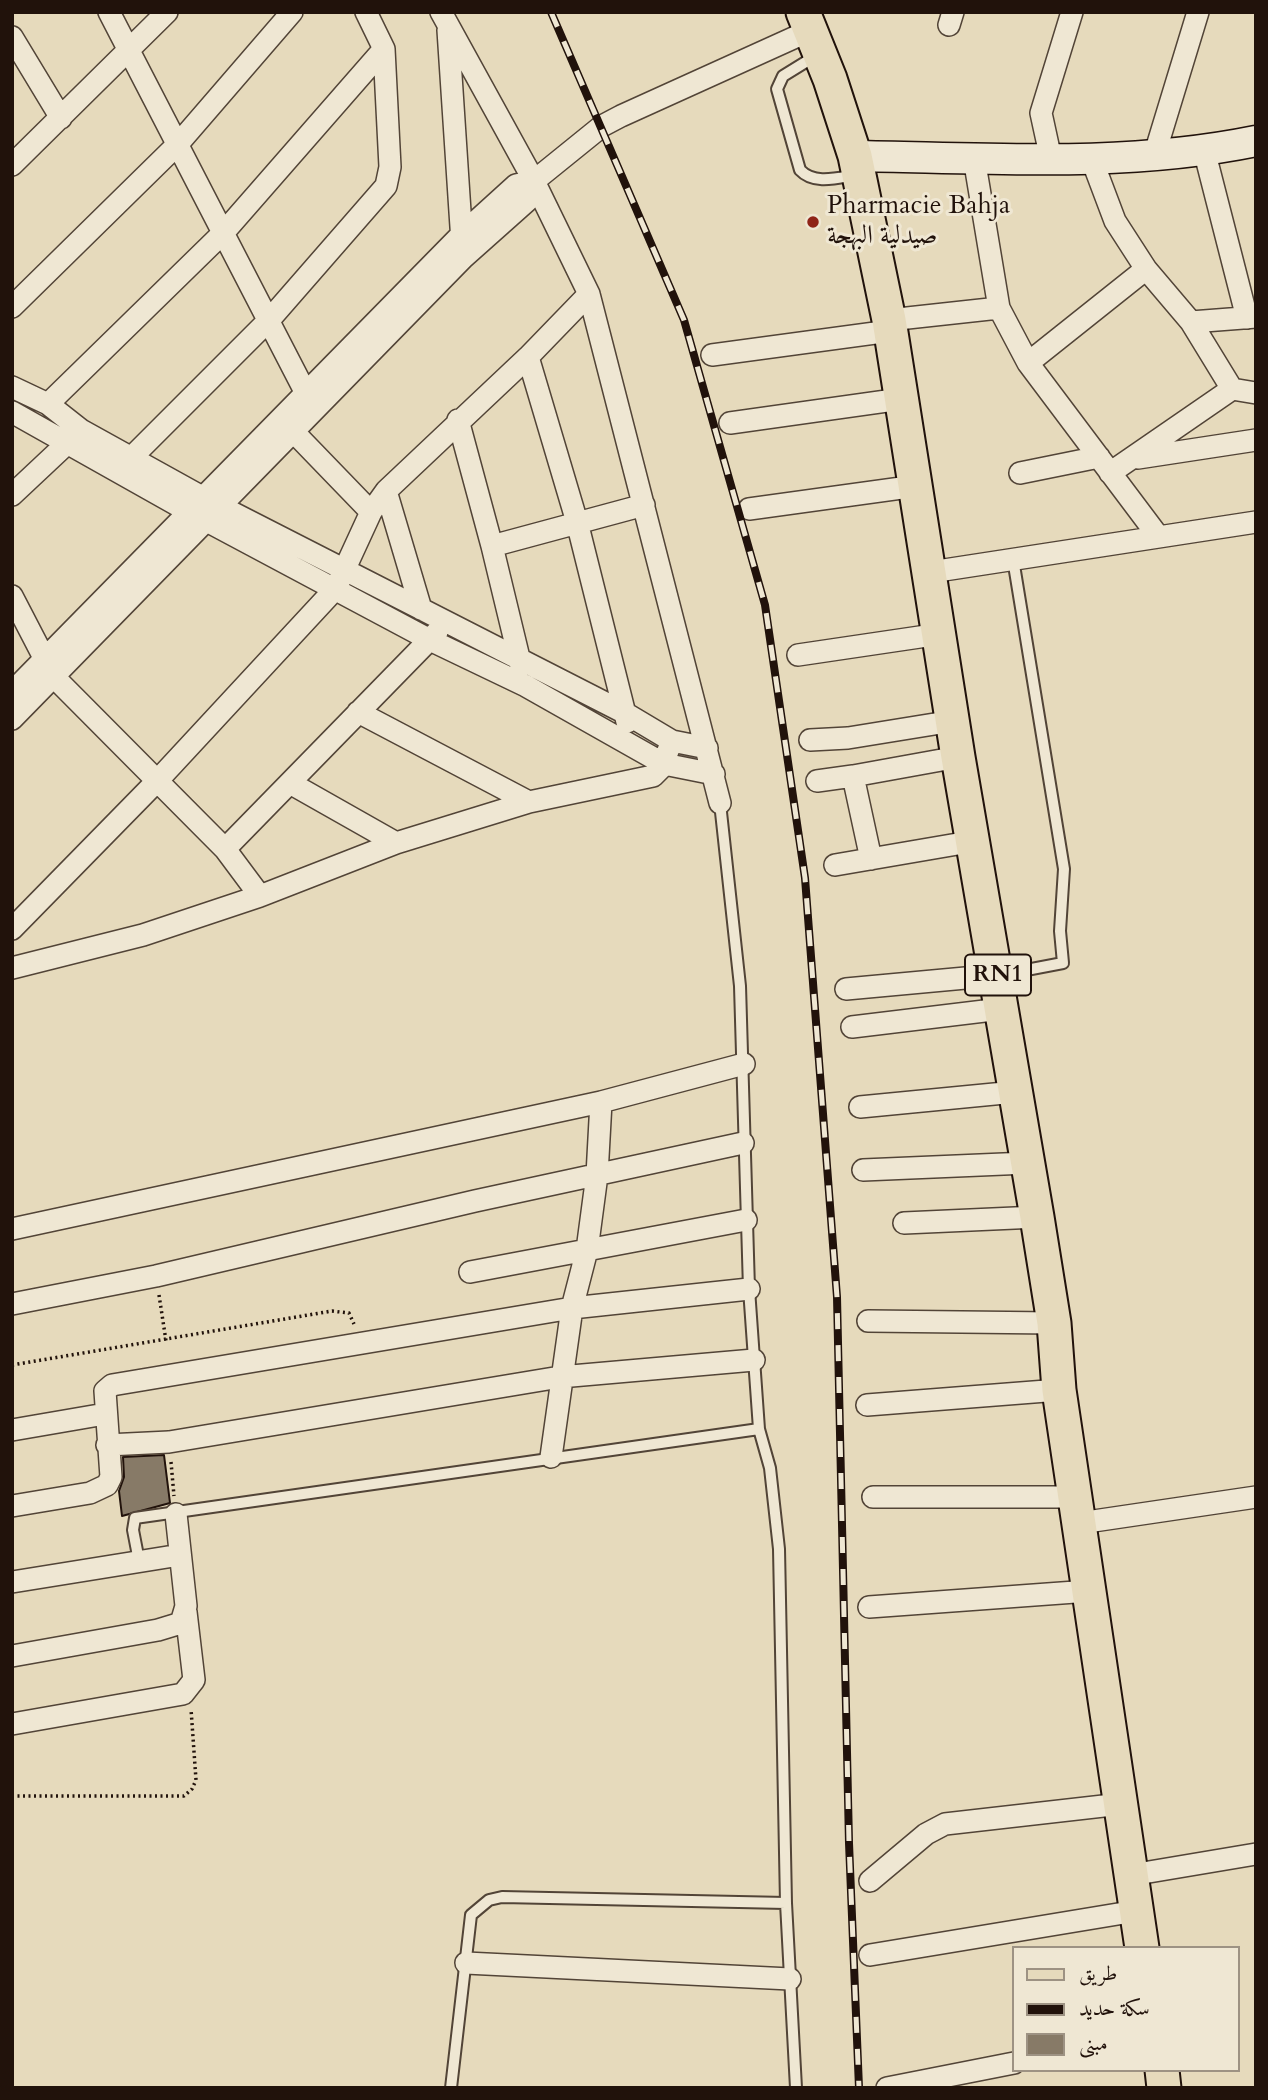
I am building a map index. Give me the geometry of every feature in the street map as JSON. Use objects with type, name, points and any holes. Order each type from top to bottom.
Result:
[{"type":"main road","name":"RN1","points":[[811,32],[857,166],[889,325],[931,572],[958,757],[998,975],[1001,1009],[1054,1323],[1059,1390],[1142,1946]]},
{"type":"street","points":[[109,12],[270,319],[310,402]]},
{"type":"street","points":[[12,165],[167,12]]},
{"type":"street","points":[[12,307],[178,144],[292,12]]},
{"type":"street","points":[[133,456],[270,319],[386,186],[390,167],[384,49],[366,12]]},
{"type":"street","points":[[1051,159],[1041,113],[1072,12]]},
{"type":"street","points":[[1155,153],[1198,12]]},
{"type":"street","points":[[444,18],[534,181],[589,294],[720,803]]},
{"type":"street","points":[[444,18],[463,258]]},
{"type":"street","points":[[310,402],[462,234],[516,185],[534,181],[602,126],[621,116],[811,32]]},
{"type":"street","points":[[12,37],[61,118]]},
{"type":"street","points":[[48,404],[224,232],[384,49]]},
{"type":"street","points":[[857,166],[974,158],[1092,160],[1204,150],[1256,141]]},
{"type":"street","points":[[1191,323],[1251,317],[1204,150]]},
{"type":"street","points":[[974,158],[999,308],[1028,363],[1158,536]]},
{"type":"street","points":[[1092,160],[1115,221],[1146,269],[1191,323],[1231,389]]},
{"type":"street","points":[[12,719],[50,667],[195,504],[287,425],[527,201],[534,181]]},
{"type":"street","points":[[1028,363],[1146,269]]},
{"type":"street","points":[[12,929],[158,780],[341,580],[371,512],[386,491],[458,420],[528,357],[589,294]]},
{"type":"street","points":[[712,355],[999,308]]},
{"type":"street","points":[[528,357],[577,522],[632,745]]},
{"type":"street","points":[[12,387],[48,404],[74,436],[195,504],[222,505],[430,640],[526,686],[664,764],[714,774]]},
{"type":"street","points":[[1132,459],[1231,389],[1256,393]]},
{"type":"street","points":[[730,423],[901,399]]},
{"type":"street","points":[[12,412],[133,456],[195,504],[207,522],[341,580],[421,609],[625,713],[672,741],[707,748]]},
{"type":"street","points":[[458,420],[526,686]]},
{"type":"street","points":[[12,692],[50,667],[207,522],[287,425]]},
{"type":"street","points":[[287,425],[371,512]]},
{"type":"street","points":[[12,495],[74,436]]},
{"type":"street","points":[[1020,473],[1105,465],[1256,440]]},
{"type":"street","points":[[749,509],[916,486]]},
{"type":"street","points":[[386,491],[421,609]]},
{"type":"street","points":[[492,546],[644,505]]},
{"type":"street","points":[[931,572],[1256,522]]},
{"type":"street","points":[[12,596],[50,667],[225,849],[260,896]]},
{"type":"street","points":[[225,849],[446,623]]},
{"type":"street","points":[[798,655],[940,634]]},
{"type":"street","points":[[358,712],[528,802]]},
{"type":"street","points":[[810,740],[848,738],[953,721]]},
{"type":"street","points":[[12,968],[143,935],[260,896],[396,842],[528,802],[653,776],[664,764],[672,741]]},
{"type":"street","points":[[817,781],[958,757]]},
{"type":"street","points":[[853,776],[872,859]]},
{"type":"street","points":[[290,783],[396,842]]},
{"type":"street","points":[[835,865],[975,841]]},
{"type":"street","points":[[846,989],[998,975]]},
{"type":"street","points":[[852,1027],[1001,1009]]},
{"type":"street","points":[[12,1229],[601,1102],[744,1064]]},
{"type":"street","points":[[860,1107],[1016,1092]]},
{"type":"street","points":[[551,1457],[560,1377],[572,1308],[587,1251],[597,1175],[601,1102]]},
{"type":"street","points":[[12,1304],[156,1276],[475,1200],[743,1143]]},
{"type":"street","points":[[863,1170],[1027,1163]]},
{"type":"street","points":[[904,1223],[1037,1217]]},
{"type":"street","points":[[470,1272],[746,1220]]},
{"type":"street","points":[[12,1506],[101,1489],[111,1477],[105,1391],[112,1385],[208,1372],[359,1343],[572,1308],[748,1289]]},
{"type":"street","points":[[868,1321],[1054,1323]]},
{"type":"street","points":[[107,1445],[169,1442],[560,1377],[754,1360]]},
{"type":"street","points":[[867,1405],[1059,1390]]},
{"type":"street","points":[[12,1430],[105,1415]]},
{"type":"street","points":[[873,1497],[1078,1510],[1256,1497]]},
{"type":"street","points":[[12,1724],[171,1696],[189,1690],[194,1673],[176,1514]]},
{"type":"street","points":[[12,1582],[180,1555]]},
{"type":"street","points":[[869,1607],[1089,1591]]},
{"type":"street","points":[[12,1656],[158,1630],[181,1623],[186,1612]]},
{"type":"street","points":[[870,1881],[926,1834],[945,1824],[1121,1804]]},
{"type":"street","points":[[1131,1875],[1256,1854]]},
{"type":"street","points":[[870,1955],[1136,1911]]},
{"type":"street","points":[[466,1963],[790,1979]]},
{"type":"street","points":[[887,2088],[1012,2063]]},
{"type":"lane","points":[[811,32],[777,89],[800,170],[807,177],[818,180],[857,166]]},
{"type":"lane","points":[[998,975],[1063,963],[1060,931],[1064,869],[1013,559]]},
{"type":"lane","points":[[720,803],[734,919],[744,1064],[743,1143],[748,1289],[759,1429],[770,1468],[778,1536],[786,1903],[796,2088]]},
{"type":"lane","points":[[139,1561],[133,1530],[134,1519],[759,1429]]},
{"type":"lane","points":[[452,2088],[471,1915],[489,1900],[502,1897],[786,1903]]},
{"type":"path","points":[[156,1276],[166,1341]]},
{"type":"path","points":[[12,1365],[332,1311],[349,1313],[359,1343]]},
{"type":"path","points":[[169,1442],[176,1514]]},
{"type":"path","points":[[12,1796],[173,1798],[188,1793],[196,1780],[189,1690]]},
{"type":"building","points":[[164,1455],[170,1503],[122,1516],[119,1491],[124,1477],[123,1457]]},
{"type":"railway","points":[[551,12],[684,320],[765,605],[805,878],[837,1297],[849,1843],[859,2088]]},
{"type":"place","name":"Pharmacie Bahja صيدلية البهجة","points":[[813,222]]}]
